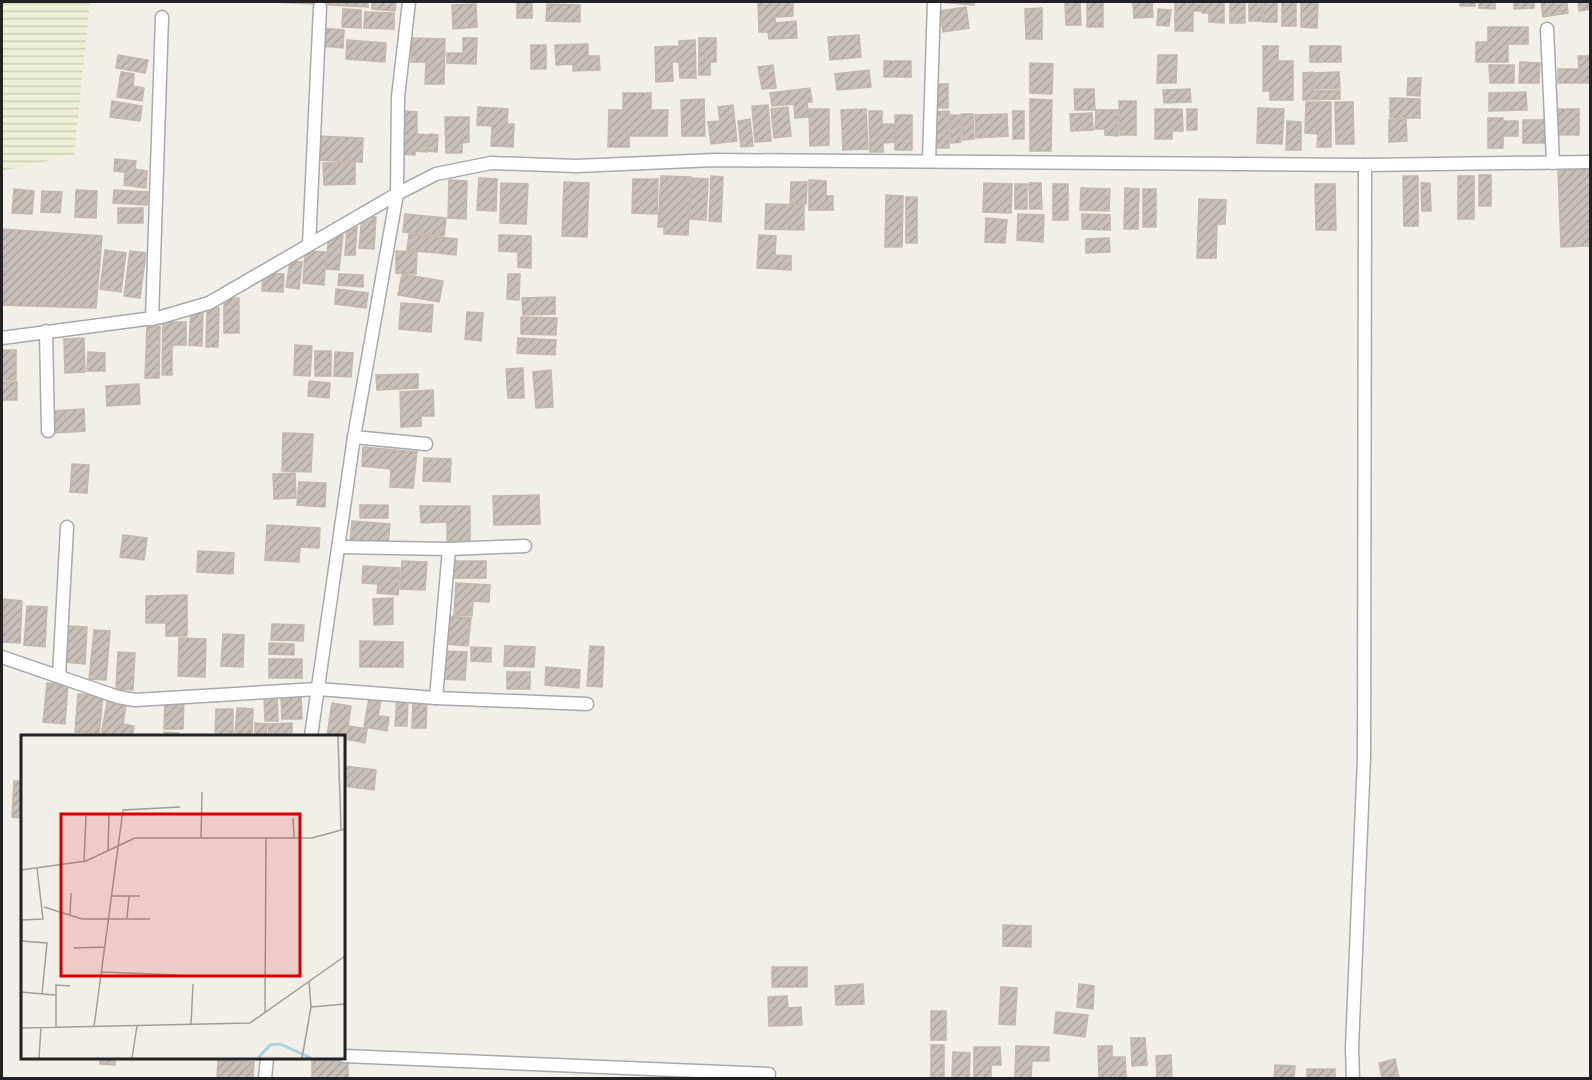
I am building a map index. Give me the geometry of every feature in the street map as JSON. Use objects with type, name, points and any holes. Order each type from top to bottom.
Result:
[{"type":"street","points":[[312,735],[354,437],[397,194],[398,97],[409,2]]},
{"type":"street","points":[[929,161],[934,2]]},
{"type":"street","points":[[309,245],[320,7]]},
{"type":"street","points":[[152,319],[162,17]]},
{"type":"street","points":[[1547,30],[1553,162]]},
{"type":"street","points":[[2,338],[152,319],[209,303],[397,194],[436,174],[491,162],[576,166],[715,160],[1365,165],[1590,162]]},
{"type":"street","points":[[1353,1078],[1352,1048],[1364,757],[1365,165]]},
{"type":"street","points":[[46,331],[48,431]]},
{"type":"street","points":[[354,437],[426,444]]},
{"type":"street","points":[[59,676],[66,527]]},
{"type":"street","points":[[339,547],[449,549],[525,546]]},
{"type":"street","points":[[436,698],[449,549]]},
{"type":"street","points":[[2,657],[118,697],[135,700],[318,689],[436,698],[587,704]]},
{"type":"street","points":[[345,1056],[769,1074]]},
{"type":"street","points":[[265,1078],[267,1059]]},
{"type":"green space","points":[[2,2],[90,2],[74,155],[2,171]]},
{"type":"building","points":[[273,2],[368,2],[368,7]]},
{"type":"building","points":[[372,2],[396,2],[395,11],[372,9]]},
{"type":"building","points":[[517,2],[532,2],[532,18],[517,18]]},
{"type":"building","points":[[758,2],[793,2],[793,16],[775,17],[775,23],[796,21],[797,38],[769,39],[768,32],[759,32]]},
{"type":"building","points":[[939,2],[974,2],[974,5]]},
{"type":"building","points":[[1065,2],[1080,2],[1081,25],[1066,25]]},
{"type":"building","points":[[1087,2],[1103,2],[1103,27],[1087,27]]},
{"type":"building","points":[[1133,2],[1152,2],[1153,17],[1134,18]]},
{"type":"building","points":[[1175,2],[1201,2],[1201,11],[1193,11],[1193,31],[1175,31]]},
{"type":"building","points":[[1202,2],[1224,2],[1224,23],[1209,22],[1209,13],[1202,13]]},
{"type":"building","points":[[1230,2],[1245,2],[1245,23],[1230,23]]},
{"type":"building","points":[[1249,2],[1262,2],[1262,21],[1249,21]]},
{"type":"building","points":[[1264,2],[1277,2],[1277,22],[1263,22]]},
{"type":"building","points":[[1282,2],[1296,2],[1296,26],[1282,26]]},
{"type":"building","points":[[1301,2],[1318,2],[1317,28],[1301,27]]},
{"type":"building","points":[[1460,2],[1475,2],[1475,6],[1460,6]]},
{"type":"building","points":[[1479,2],[1495,2],[1495,9],[1479,8]]},
{"type":"building","points":[[1514,2],[1534,2],[1534,8],[1514,9]]},
{"type":"building","points":[[1541,2],[1567,2],[1568,13],[1543,17]]},
{"type":"building","points":[[1578,2],[1590,2],[1590,9],[1579,11]]},
{"type":"building","points":[[476,4],[477,27],[453,29],[452,5]]},
{"type":"building","points":[[547,4],[580,5],[580,22],[546,21]]},
{"type":"building","points":[[966,7],[969,28],[943,32],[940,11]]},
{"type":"building","points":[[1042,8],[1042,39],[1026,39],[1025,9]]},
{"type":"building","points":[[343,9],[361,10],[361,28],[342,27]]},
{"type":"building","points":[[1158,9],[1171,10],[1169,26],[1157,25]]},
{"type":"building","points":[[365,12],[394,13],[394,29],[364,28]]},
{"type":"building","points":[[1488,27],[1528,27],[1528,44],[1508,44],[1508,62],[1476,62],[1476,42],[1488,42]]},
{"type":"building","points":[[322,28],[344,30],[343,48],[321,46]]},
{"type":"building","points":[[859,35],[861,57],[830,60],[828,37]]},
{"type":"building","points":[[412,38],[445,39],[444,84],[425,84],[426,62],[411,62]]},
{"type":"building","points":[[463,38],[477,38],[476,64],[447,63],[447,53],[463,53]]},
{"type":"building","points":[[699,38],[716,38],[716,62],[710,62],[710,75],[699,75]]},
{"type":"building","points":[[347,40],[386,43],[385,62],[346,59]]},
{"type":"building","points":[[695,40],[696,78],[680,78],[679,62],[672,62],[673,81],[656,82],[655,47],[679,46],[679,41]]},
{"type":"building","points":[[588,44],[588,56],[599,56],[600,70],[573,71],[573,64],[556,65],[555,45]]},
{"type":"building","points":[[531,45],[546,45],[546,69],[531,69]]},
{"type":"building","points":[[1263,46],[1278,46],[1278,61],[1293,61],[1293,100],[1270,100],[1270,91],[1263,91]]},
{"type":"building","points":[[1310,46],[1341,46],[1341,62],[1310,62]]},
{"type":"building","points":[[118,55],[148,60],[145,73],[116,68]]},
{"type":"building","points":[[1158,55],[1177,55],[1176,83],[1157,83]]},
{"type":"building","points":[[1578,56],[1590,56],[1590,83],[1558,83],[1558,69],[1579,69]]},
{"type":"building","points":[[884,61],[911,61],[911,77],[884,77]]},
{"type":"building","points":[[1520,62],[1540,63],[1539,83],[1519,83]]},
{"type":"building","points":[[1030,63],[1053,64],[1052,94],[1030,93]]},
{"type":"building","points":[[773,65],[776,88],[762,89],[758,67]]},
{"type":"building","points":[[1489,65],[1514,65],[1514,83],[1490,83]]},
{"type":"building","points":[[869,70],[871,87],[837,90],[835,74]]},
{"type":"building","points":[[121,72],[134,74],[133,86],[144,88],[142,101],[117,97]]},
{"type":"building","points":[[1313,72],[1314,91],[1340,90],[1340,99],[1303,100],[1303,73]]},
{"type":"building","points":[[1339,72],[1340,88],[1315,89],[1314,73]]},
{"type":"building","points":[[1408,78],[1421,78],[1420,96],[1407,95]]},
{"type":"building","points":[[932,84],[948,84],[948,108],[932,108]]},
{"type":"building","points":[[810,88],[812,102],[807,102],[809,117],[795,118],[794,104],[772,106],[770,93]]},
{"type":"building","points":[[1074,89],[1094,89],[1095,110],[1075,110]]},
{"type":"building","points":[[1190,89],[1191,102],[1164,103],[1163,90]]},
{"type":"building","points":[[1526,92],[1527,110],[1489,111],[1489,93]]},
{"type":"building","points":[[623,93],[651,93],[651,110],[668,110],[667,136],[629,136],[629,147],[608,147],[609,110],[623,110]]},
{"type":"building","points":[[1390,98],[1420,99],[1420,118],[1390,118]]},
{"type":"building","points":[[704,99],[705,136],[682,136],[681,100]]},
{"type":"building","points":[[1030,99],[1052,100],[1051,151],[1030,151]]},
{"type":"building","points":[[112,101],[142,106],[140,121],[110,117]]},
{"type":"building","points":[[1119,101],[1136,101],[1136,135],[1120,135]]},
{"type":"building","points":[[1306,102],[1331,102],[1331,147],[1317,147],[1318,134],[1305,133]]},
{"type":"building","points":[[1335,102],[1353,102],[1354,144],[1336,144]]},
{"type":"building","points":[[733,105],[737,141],[711,144],[708,122],[720,121],[718,107]]},
{"type":"building","points":[[768,105],[771,141],[755,142],[752,106]]},
{"type":"building","points":[[478,107],[508,109],[507,124],[514,124],[513,147],[491,146],[492,126],[477,125]]},
{"type":"building","points":[[788,107],[791,136],[774,138],[771,109]]},
{"type":"building","points":[[1258,108],[1284,109],[1282,144],[1257,143]]},
{"type":"building","points":[[809,109],[829,109],[829,145],[810,146]]},
{"type":"building","points":[[866,109],[868,149],[843,150],[841,110]]},
{"type":"building","points":[[1155,109],[1182,109],[1183,131],[1172,131],[1172,139],[1155,139]]},
{"type":"building","points":[[1187,109],[1197,109],[1197,130],[1187,130]]},
{"type":"building","points":[[1558,109],[1579,109],[1579,135],[1558,135]]},
{"type":"building","points":[[1096,110],[1118,110],[1118,136],[1105,135],[1105,129],[1095,129]]},
{"type":"building","points":[[403,111],[417,112],[417,134],[428,135],[427,152],[415,151],[415,155],[401,154]]},
{"type":"building","points":[[869,111],[882,111],[882,124],[894,124],[895,142],[883,143],[883,152],[870,152]]},
{"type":"building","points":[[949,111],[949,148],[933,148],[932,112]]},
{"type":"building","points":[[1013,111],[1024,111],[1024,139],[1013,139]]},
{"type":"building","points":[[1092,113],[1093,130],[1071,131],[1070,114]]},
{"type":"building","points":[[962,114],[973,114],[974,139],[963,140]]},
{"type":"building","points":[[1007,114],[1008,136],[976,138],[975,115]]},
{"type":"building","points":[[895,115],[912,115],[912,150],[895,150]]},
{"type":"building","points":[[950,115],[961,115],[961,142],[951,143]]},
{"type":"building","points":[[445,117],[469,117],[469,142],[462,143],[462,153],[446,153]]},
{"type":"building","points":[[1488,118],[1518,121],[1518,136],[1503,136],[1503,148],[1488,148]]},
{"type":"building","points":[[750,119],[753,146],[741,147],[738,121]]},
{"type":"building","points":[[1406,119],[1407,141],[1389,142],[1389,120]]},
{"type":"building","points":[[1523,120],[1548,120],[1548,143],[1523,143]]},
{"type":"building","points":[[1287,121],[1301,122],[1301,150],[1286,150]]},
{"type":"building","points":[[429,134],[438,135],[437,152],[428,151]]},
{"type":"building","points":[[316,136],[363,138],[362,162],[315,160]]},
{"type":"building","points":[[115,159],[136,161],[135,169],[147,171],[146,188],[124,185],[125,172],[114,171]]},
{"type":"building","points":[[355,162],[355,184],[324,185],[323,163]]},
{"type":"building","points":[[1590,169],[1590,246],[1561,247],[1558,171]]},
{"type":"building","points":[[1479,175],[1491,175],[1491,206],[1479,206]]},
{"type":"building","points":[[661,176],[691,177],[688,235],[664,234],[664,227],[658,227]]},
{"type":"building","points":[[711,176],[723,177],[721,222],[709,221]]},
{"type":"building","points":[[1403,176],[1418,176],[1418,226],[1404,226]]},
{"type":"building","points":[[1458,176],[1474,176],[1474,219],[1458,219]]},
{"type":"building","points":[[479,178],[497,179],[496,211],[477,210]]},
{"type":"building","points":[[692,178],[708,179],[706,220],[690,219]]},
{"type":"building","points":[[633,179],[658,179],[657,214],[632,213]]},
{"type":"building","points":[[449,180],[467,181],[466,219],[448,218]]},
{"type":"building","points":[[809,180],[826,181],[826,196],[833,196],[833,210],[809,210]]},
{"type":"building","points":[[564,182],[589,183],[587,237],[562,236]]},
{"type":"building","points":[[791,182],[807,182],[806,204],[790,204]]},
{"type":"building","points":[[501,183],[528,184],[526,224],[500,223]]},
{"type":"building","points":[[984,183],[1012,184],[1011,213],[983,212]]},
{"type":"building","points":[[1029,183],[1041,183],[1042,209],[1030,209]]},
{"type":"building","points":[[1421,183],[1430,183],[1431,211],[1422,211]]},
{"type":"building","points":[[1015,184],[1027,184],[1027,209],[1015,209]]},
{"type":"building","points":[[1053,184],[1068,184],[1068,220],[1053,220]]},
{"type":"building","points":[[1315,184],[1335,184],[1336,230],[1316,230]]},
{"type":"building","points":[[1081,188],[1110,189],[1109,211],[1080,210]]},
{"type":"building","points":[[1125,188],[1139,189],[1138,229],[1124,229]]},
{"type":"building","points":[[14,189],[34,191],[32,214],[12,213]]},
{"type":"building","points":[[1143,189],[1156,189],[1156,227],[1143,227]]},
{"type":"building","points":[[76,190],[97,191],[96,218],[75,217]]},
{"type":"building","points":[[114,190],[148,192],[147,205],[113,203]]},
{"type":"building","points":[[42,191],[62,192],[60,213],[41,212]]},
{"type":"building","points":[[886,195],[903,196],[902,247],[885,247]]},
{"type":"building","points":[[906,197],[917,197],[917,243],[906,243]]},
{"type":"building","points":[[1199,199],[1226,200],[1225,224],[1217,224],[1216,258],[1197,258]]},
{"type":"building","points":[[766,204],[804,205],[804,230],[765,229]]},
{"type":"building","points":[[118,208],[143,208],[143,223],[118,223]]},
{"type":"building","points":[[405,214],[446,218],[444,236],[403,232]]},
{"type":"building","points":[[1018,214],[1044,215],[1043,242],[1017,240]]},
{"type":"building","points":[[1082,214],[1110,215],[1110,230],[1082,229]]},
{"type":"building","points":[[362,216],[376,217],[374,249],[359,248]]},
{"type":"building","points":[[986,218],[1007,220],[1005,243],[985,242]]},
{"type":"building","points":[[347,226],[357,227],[355,255],[345,255]]},
{"type":"building","points":[[2,229],[102,236],[96,308],[2,305]]},
{"type":"building","points":[[329,233],[343,235],[339,270],[326,269]]},
{"type":"building","points":[[409,234],[457,239],[456,255],[407,250]]},
{"type":"building","points":[[499,235],[531,236],[531,268],[518,267],[518,252],[499,251]]},
{"type":"building","points":[[759,235],[776,236],[775,255],[791,256],[791,270],[757,268]]},
{"type":"building","points":[[1109,238],[1110,252],[1086,253],[1086,239]]},
{"type":"building","points":[[105,250],[126,253],[121,292],[100,289]]},
{"type":"building","points":[[130,251],[146,253],[140,298],[124,296]]},
{"type":"building","points":[[305,251],[326,252],[324,285],[303,283]]},
{"type":"building","points":[[396,251],[417,252],[416,274],[396,273]]},
{"type":"building","points":[[290,261],[302,262],[299,289],[286,287]]},
{"type":"building","points":[[263,273],[284,274],[283,292],[262,291]]},
{"type":"building","points":[[339,274],[363,275],[363,287],[338,285]]},
{"type":"building","points":[[402,274],[443,281],[439,302],[398,295]]},
{"type":"building","points":[[508,274],[520,274],[519,300],[507,299]]},
{"type":"building","points":[[336,289],[368,293],[366,308],[335,304]]},
{"type":"building","points":[[555,297],[555,314],[523,315],[522,298]]},
{"type":"building","points":[[224,298],[239,298],[239,333],[224,333]]},
{"type":"building","points":[[401,303],[433,305],[431,332],[399,329]]},
{"type":"building","points":[[207,308],[219,308],[218,347],[206,347]]},
{"type":"building","points":[[191,309],[203,310],[202,346],[189,345]]},
{"type":"building","points":[[467,312],[483,313],[481,341],[465,339]]},
{"type":"building","points":[[521,317],[557,318],[556,335],[521,334]]},
{"type":"building","points":[[163,322],[186,322],[186,345],[172,345],[172,375],[162,375]]},
{"type":"building","points":[[147,326],[160,326],[159,378],[145,378]]},
{"type":"building","points":[[84,338],[85,372],[65,373],[64,339]]},
{"type":"building","points":[[518,338],[556,340],[555,355],[517,353]]},
{"type":"building","points":[[295,345],[312,346],[310,376],[294,375]]},
{"type":"building","points":[[2,350],[16,350],[16,380],[2,380]]},
{"type":"building","points":[[315,351],[331,351],[331,376],[315,376]]},
{"type":"building","points":[[88,352],[105,353],[105,371],[87,371]]},
{"type":"building","points":[[335,352],[353,353],[351,377],[334,376]]},
{"type":"building","points":[[523,368],[524,398],[508,398],[506,369]]},
{"type":"building","points":[[551,370],[553,407],[536,408],[533,372]]},
{"type":"building","points":[[418,374],[418,388],[377,390],[376,375]]},
{"type":"building","points":[[309,381],[330,383],[329,398],[308,396]]},
{"type":"building","points":[[2,382],[17,382],[17,400],[2,400]]},
{"type":"building","points":[[139,384],[140,404],[107,406],[106,386]]},
{"type":"building","points":[[433,390],[434,416],[421,416],[421,426],[401,427],[400,392]]},
{"type":"building","points":[[84,409],[85,431],[53,433],[52,411]]},
{"type":"building","points":[[283,433],[313,434],[311,472],[282,471]]},
{"type":"building","points":[[363,447],[417,452],[413,488],[390,487],[391,469],[362,466]]},
{"type":"building","points":[[424,458],[451,459],[450,482],[423,481]]},
{"type":"building","points":[[72,464],[89,465],[87,493],[70,492]]},
{"type":"building","points":[[295,473],[296,498],[274,499],[273,474]]},
{"type":"building","points":[[299,482],[326,483],[325,507],[297,505]]},
{"type":"building","points":[[539,495],[540,524],[494,525],[493,496]]},
{"type":"building","points":[[360,505],[388,505],[388,518],[360,518]]},
{"type":"building","points":[[420,506],[470,506],[470,541],[447,541],[447,522],[421,523]]},
{"type":"building","points":[[352,521],[390,524],[388,544],[350,541]]},
{"type":"building","points":[[267,525],[320,528],[319,548],[300,547],[299,562],[265,560]]},
{"type":"building","points":[[123,535],[147,538],[144,560],[120,557]]},
{"type":"building","points":[[198,551],[234,553],[233,574],[197,572]]},
{"type":"building","points":[[402,561],[427,562],[425,590],[400,589]]},
{"type":"building","points":[[452,561],[486,561],[486,578],[452,578]]},
{"type":"building","points":[[363,566],[400,568],[398,595],[377,593],[378,584],[362,583]]},
{"type":"building","points":[[456,583],[490,585],[489,602],[473,601],[472,616],[454,615]]},
{"type":"building","points":[[187,595],[187,636],[166,636],[166,623],[146,623],[146,596]]},
{"type":"building","points":[[393,598],[393,624],[374,625],[373,599]]},
{"type":"building","points":[[4,599],[22,601],[20,643],[2,642]]},
{"type":"building","points":[[27,606],[47,607],[45,647],[24,645]]},
{"type":"building","points":[[448,616],[471,618],[468,646],[446,644]]},
{"type":"building","points":[[272,624],[304,625],[303,641],[271,640]]},
{"type":"building","points":[[67,626],[87,627],[85,664],[65,662]]},
{"type":"building","points":[[94,630],[110,631],[106,680],[89,679]]},
{"type":"building","points":[[223,634],[244,635],[243,667],[221,666]]},
{"type":"building","points":[[179,638],[206,639],[205,677],[178,676]]},
{"type":"building","points":[[360,641],[403,642],[403,667],[360,667]]},
{"type":"building","points":[[269,643],[294,644],[294,655],[269,654]]},
{"type":"building","points":[[505,646],[535,647],[534,667],[504,666]]},
{"type":"building","points":[[590,646],[604,647],[602,687],[587,686]]},
{"type":"building","points":[[471,647],[491,648],[491,662],[471,661]]},
{"type":"building","points":[[443,651],[467,652],[465,680],[442,679]]},
{"type":"building","points":[[118,652],[135,653],[133,690],[116,689]]},
{"type":"building","points":[[269,659],[302,659],[302,678],[269,678]]},
{"type":"building","points":[[546,667],[580,670],[579,688],[545,685]]},
{"type":"building","points":[[507,672],[530,672],[530,689],[507,689]]},
{"type":"building","points":[[47,683],[68,684],[65,724],[43,722]]},
{"type":"building","points":[[78,694],[103,696],[99,734],[75,732]]},
{"type":"building","points":[[264,695],[277,695],[278,721],[265,721]]},
{"type":"building","points":[[397,696],[408,697],[407,726],[395,726]]},
{"type":"building","points":[[108,697],[127,700],[123,724],[134,726],[132,735],[101,735]]},
{"type":"building","points":[[281,697],[301,697],[302,719],[282,719]]},
{"type":"building","points":[[413,697],[427,698],[426,728],[412,728]]},
{"type":"building","points":[[369,698],[381,700],[378,716],[389,717],[387,731],[364,727]]},
{"type":"building","points":[[165,699],[184,699],[183,729],[164,729]]},
{"type":"building","points":[[332,703],[351,706],[348,726],[367,729],[365,743],[346,739],[345,744],[345,735],[327,735]]},
{"type":"building","points":[[237,708],[253,709],[252,735],[235,735]]},
{"type":"building","points":[[216,709],[233,709],[233,735],[215,735]]},
{"type":"building","points":[[255,723],[267,724],[266,735],[255,735]]},
{"type":"building","points":[[292,723],[292,735],[269,735],[268,724]]},
{"type":"building","points":[[164,732],[179,733],[179,735],[164,735]]},
{"type":"building","points":[[345,766],[376,770],[374,790],[345,786]]},
{"type":"building","points":[[14,781],[21,781],[21,818],[12,817]]},
{"type":"building","points":[[1003,925],[1031,926],[1031,947],[1003,946]]},
{"type":"building","points":[[772,967],[807,967],[807,987],[772,987]]},
{"type":"building","points":[[863,984],[864,1004],[836,1005],[835,986]]},
{"type":"building","points":[[1079,984],[1094,986],[1093,1009],[1077,1007]]},
{"type":"building","points":[[1001,987],[1017,988],[1015,1025],[999,1024]]},
{"type":"building","points":[[787,996],[788,1008],[801,1007],[802,1025],[769,1026],[768,997]]},
{"type":"building","points":[[931,1011],[946,1011],[946,1040],[931,1040]]},
{"type":"building","points":[[1056,1012],[1088,1015],[1085,1037],[1054,1033]]},
{"type":"building","points":[[1131,1038],[1145,1038],[1147,1065],[1132,1066]]},
{"type":"building","points":[[931,1045],[944,1045],[944,1078],[931,1078]]},
{"type":"building","points":[[1016,1046],[1049,1047],[1049,1061],[1032,1061],[1031,1078],[1015,1078]]},
{"type":"building","points":[[1098,1046],[1112,1046],[1112,1057],[1125,1057],[1126,1078],[1099,1077]]},
{"type":"building","points":[[974,1047],[1000,1047],[1001,1065],[991,1065],[991,1078],[974,1078]]},
{"type":"building","points":[[953,1052],[970,1053],[969,1078],[952,1078]]},
{"type":"building","points":[[1171,1055],[1172,1078],[1157,1078],[1156,1056]]},
{"type":"building","points":[[100,1059],[115,1059],[115,1065],[100,1064]]},
{"type":"building","points":[[1395,1059],[1399,1078],[1382,1078],[1379,1063]]},
{"type":"building","points":[[218,1060],[254,1062],[253,1078],[217,1078]]},
{"type":"building","points":[[312,1060],[348,1060],[348,1078],[312,1078]]},
{"type":"building","points":[[1275,1065],[1295,1066],[1294,1078],[1274,1078]]},
{"type":"building","points":[[1307,1069],[1335,1069],[1335,1078],[1307,1078]]}]
